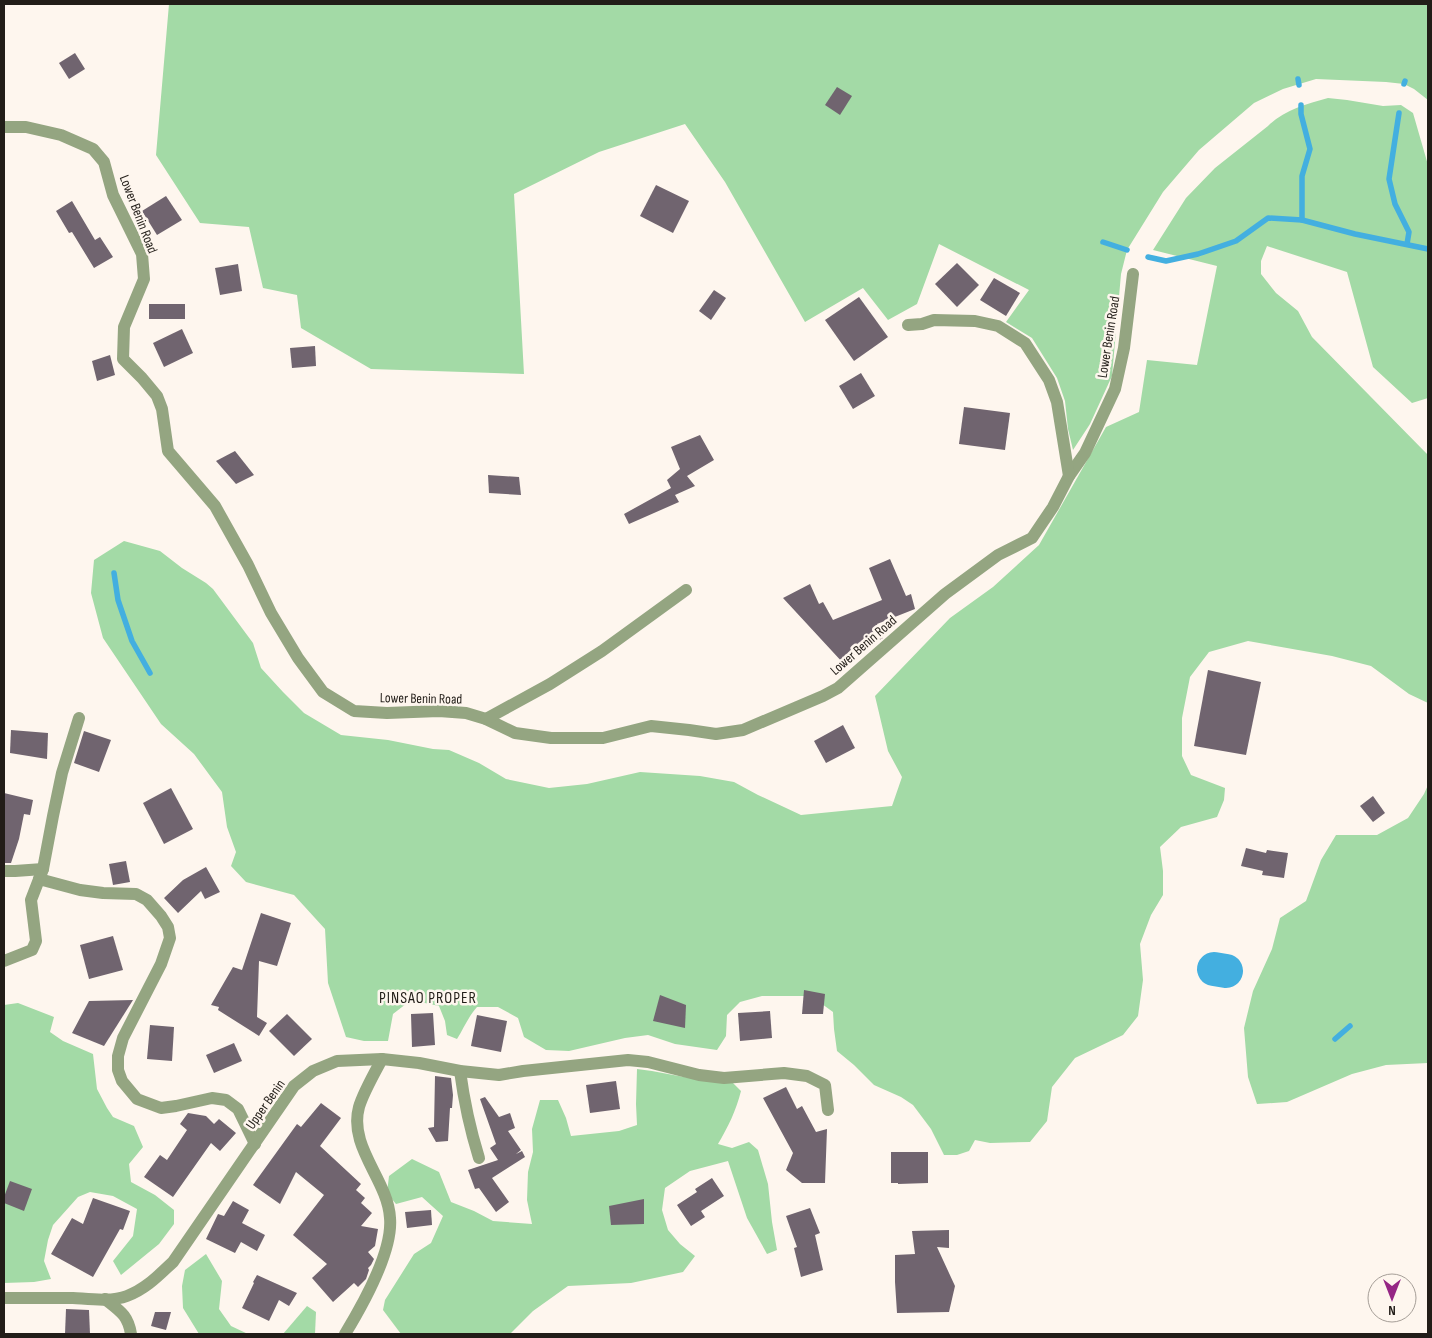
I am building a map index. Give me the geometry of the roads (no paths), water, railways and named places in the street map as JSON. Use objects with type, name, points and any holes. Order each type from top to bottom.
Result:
[{"type":"street","name":"Lower Benin Road","points":[[4,127],[26,127],[61,135],[93,149],[104,162],[113,195],[142,254],[144,279],[124,327],[123,359],[157,396],[162,409],[168,451],[215,506],[248,565],[271,613],[298,658],[323,692],[354,711],[387,713],[439,711],[466,713],[486,719],[515,733],[551,738],[603,738],[651,726],[716,734],[743,730],[824,696],[838,688],[945,594],[998,555],[1032,538],[1085,453],[1115,389],[1124,348],[1133,274]]},
{"type":"street","points":[[908,325],[922,324],[934,320],[974,321],[998,326],[1025,344],[1049,380],[1057,402],[1069,476]]},
{"type":"street","points":[[486,719],[550,684],[602,651],[686,590]]},
{"type":"street","points":[[4,960],[32,950],[36,940],[31,900],[41,874],[62,773],[79,718]]},
{"type":"street","points":[[4,871],[41,874],[80,890],[103,894],[136,894],[147,900],[168,927],[170,938],[161,964],[123,1038],[118,1056],[118,1070],[122,1081],[137,1099],[161,1108],[212,1098],[226,1100],[238,1109],[255,1144]]},
{"type":"street","points":[[345,1334],[362,1307],[389,1240],[391,1221],[389,1205],[360,1141],[357,1123],[359,1106],[382,1058]]},
{"type":"street","name":"Upper Benin","points":[[4,1298],[105,1299],[125,1297],[139,1291],[156,1279],[173,1262],[294,1086],[313,1072],[336,1061],[382,1058],[460,1071],[500,1075],[628,1060],[648,1062],[699,1075],[724,1078],[784,1073],[807,1076],[825,1085],[828,1110]]},
{"type":"street","points":[[460,1071],[470,1131],[479,1158]]},
{"type":"street","points":[[105,1299],[123,1314],[129,1324],[131,1334]]},
{"type":"waterway","points":[[1298,79],[1299,85]]},
{"type":"waterway","points":[[1301,105],[1301,114],[1310,149],[1302,176],[1302,220]]},
{"type":"waterway","points":[[1399,113],[1389,179],[1395,204],[1409,232],[1407,244]]},
{"type":"waterway","points":[[1148,257],[1166,261],[1198,254],[1236,241],[1268,218],[1302,220],[1355,234],[1428,249]]},
{"type":"waterway","points":[[1103,242],[1127,250]]},
{"type":"waterway","points":[[114,573],[118,600],[132,641],[150,673]]},
{"type":"waterway","points":[[1214,969],[1226,971]]},
{"type":"waterway","points":[[1335,1039],[1350,1026]]},
{"type":"district","name":"PINSAO PROPER","points":[[428,997]]}]
